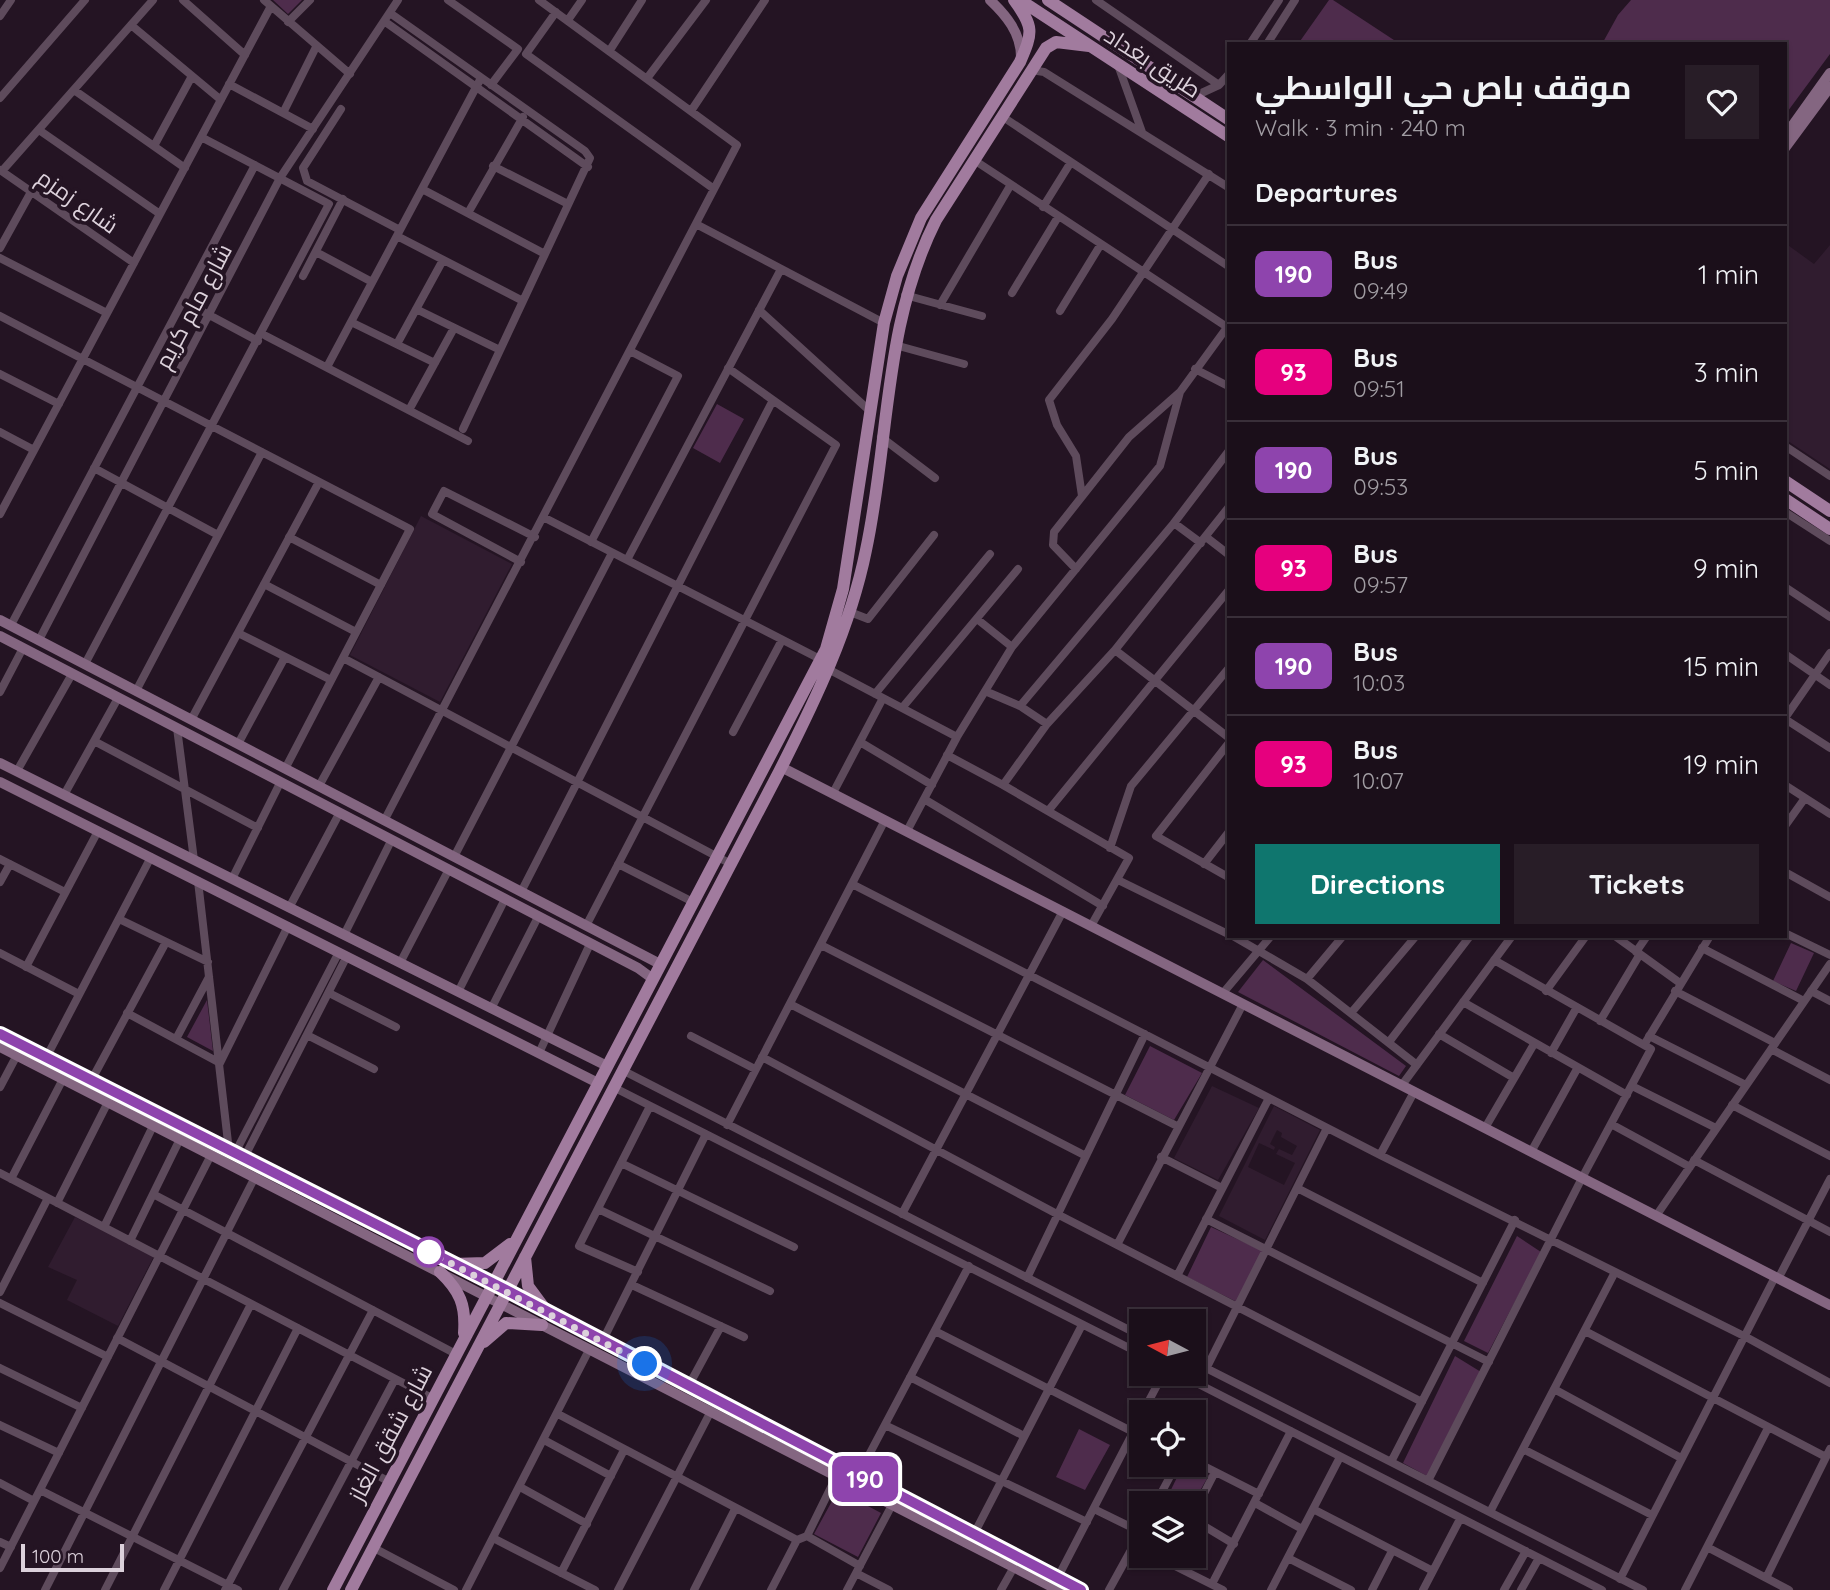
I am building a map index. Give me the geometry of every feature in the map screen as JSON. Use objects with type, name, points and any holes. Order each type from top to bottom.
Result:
[{"type":"main road","points":[[824,664],[843,589],[884,323],[897,276],[921,218],[1020,62],[1031,31],[1014,0]]},
{"type":"main road","name":"طريق بغداد","points":[[1020,0],[1227,135]]},
{"type":"main road","name":"طريق بغداد","points":[[1048,0],[1227,118]]},
{"type":"main road","points":[[824,664],[850,612],[867,548],[895,345],[905,295],[921,250],[936,220],[1031,70],[1051,45],[1064,42],[1089,46]]},
{"type":"main road","points":[[1020,62],[1031,70]]},
{"type":"main road","points":[[1787,482],[1830,511]]},
{"type":"main road","points":[[859,492],[874,494]]},
{"type":"main road","points":[[1787,500],[1830,528]]},
{"type":"main road","name":"شارع شقق الغاز","points":[[351,1590],[430,1442],[526,1251],[782,767],[824,664]]},
{"type":"main road","name":"شارع شقق الغاز","points":[[332,1590],[716,856],[824,664]]},
{"type":"main road","points":[[555,1165],[568,1172]]},
{"type":"main road","points":[[453,1264],[485,1263],[518,1236]]},
{"type":"main road","points":[[474,1352],[506,1323],[545,1319],[528,1286],[525,1273],[526,1251]]},
{"type":"main road","points":[[440,1272],[456,1287],[464,1304],[463,1341]]},
{"type":"main road","points":[[413,1432],[430,1442]]},
{"type":"street","points":[[0,16],[11,0]]},
{"type":"street","points":[[0,98],[85,0]]},
{"type":"street","points":[[1,171],[153,0]]},
{"type":"street","points":[[183,0],[245,55]]},
{"type":"street","points":[[288,22],[310,0]]},
{"type":"street","name":"شارع مام كريم","points":[[39,640],[280,178],[398,0]]},
{"type":"street","points":[[448,0],[518,49],[491,85]]},
{"type":"street","points":[[384,821],[545,518],[737,145],[648,77],[539,0]]},
{"type":"street","points":[[568,20],[582,0]]},
{"type":"street","points":[[610,50],[642,0]]},
{"type":"street","points":[[648,77],[706,0]]},
{"type":"street","points":[[691,111],[765,0]]},
{"type":"street","points":[[990,0],[1013,26],[1021,47],[1020,62]]},
{"type":"street","points":[[1096,0],[1219,85]]},
{"type":"street","points":[[1251,42],[1279,0]]},
{"type":"street","points":[[1268,42],[1295,0]]},
{"type":"street","points":[[0,514],[245,55],[267,3],[350,74]]},
{"type":"street","points":[[556,12],[526,54],[714,189]]},
{"type":"street","points":[[390,13],[588,167]]},
{"type":"street","points":[[384,22],[479,82],[491,85],[585,151],[590,158],[463,429]]},
{"type":"street","points":[[131,25],[221,100]]},
{"type":"street","points":[[283,113],[316,47]]},
{"type":"street","points":[[1118,64],[1142,132]]},
{"type":"street","points":[[1031,70],[1044,72],[1227,186]]},
{"type":"street","points":[[1787,133],[1830,74]]},
{"type":"street","points":[[155,146],[192,76]]},
{"type":"street","points":[[1195,96],[1219,85],[1227,76]]},
{"type":"street","points":[[327,367],[479,82]]},
{"type":"street","points":[[229,84],[313,129]]},
{"type":"street","points":[[1787,145],[1830,87]]},
{"type":"street","points":[[74,90],[185,167]]},
{"type":"street","points":[[341,109],[303,169],[307,181],[344,199],[443,260],[523,300]]},
{"type":"street","points":[[468,214],[523,117]]},
{"type":"street","points":[[1003,117],[1227,265]]},
{"type":"street","points":[[39,130],[160,214]]},
{"type":"street","points":[[85,664],[330,204],[201,137]]},
{"type":"street","points":[[974,160],[1143,274],[1227,326]]},
{"type":"street","points":[[1043,207],[1071,162]]},
{"type":"street","points":[[11,625],[255,165]]},
{"type":"street","points":[[493,166],[568,204]]},
{"type":"street","name":"شارع زمزم","points":[[1,171],[134,263]]},
{"type":"street","points":[[1082,496],[1076,456],[1057,425],[1049,400],[1143,274],[1209,174]]},
{"type":"street","points":[[940,305],[1010,186]]},
{"type":"street","points":[[422,189],[545,254]]},
{"type":"street","points":[[0,248],[31,192]]},
{"type":"street","points":[[303,276],[344,199]]},
{"type":"street","points":[[1012,293],[1058,217]]},
{"type":"street","points":[[696,224],[884,323]]},
{"type":"street","points":[[1060,311],[1101,244]]},
{"type":"street","points":[[316,253],[372,282]]},
{"type":"street","points":[[0,258],[107,313]]},
{"type":"street","points":[[397,344],[443,260]]},
{"type":"street","points":[[627,560],[781,269]]},
{"type":"street","points":[[905,295],[982,316]]},
{"type":"street","points":[[183,301],[257,341]]},
{"type":"street","points":[[416,309],[500,350]]},
{"type":"street","points":[[759,310],[871,412]]},
{"type":"street","points":[[0,316],[410,529],[285,769]]},
{"type":"street","points":[[351,321],[435,363]]},
{"type":"street","points":[[409,410],[454,328]]},
{"type":"street","points":[[1076,569],[1053,545],[1054,532],[1129,437],[1180,392],[1227,328]]},
{"type":"street","points":[[266,336],[468,441]]},
{"type":"street","points":[[895,345],[964,364]]},
{"type":"street","points":[[591,542],[678,376],[630,351]]},
{"type":"street","points":[[586,926],[836,445],[728,368]]},
{"type":"street","points":[[1195,369],[1227,385]]},
{"type":"street","points":[[0,374],[59,404]]},
{"type":"street","points":[[907,831],[957,737],[1012,647],[1160,466],[1180,392]]},
{"type":"street","points":[[521,892],[773,400]]},
{"type":"street","points":[[0,432],[34,450]]},
{"type":"street","points":[[881,437],[935,478]]},
{"type":"street","points":[[1787,447],[1830,476]]},
{"type":"street","points":[[136,691],[262,452]]},
{"type":"street","points":[[1020,706],[1174,523],[1227,453]]},
{"type":"street","points":[[94,468],[218,535]]},
{"type":"street","points":[[191,719],[319,482]]},
{"type":"street","points":[[521,562],[432,514],[444,491],[535,537]]},
{"type":"street","points":[[0,493],[9,498]]},
{"type":"street","points":[[1003,785],[1047,724],[1115,650],[1227,509]]},
{"type":"street","points":[[1787,517],[1830,541]]},
{"type":"street","points":[[545,518],[782,640],[957,737]]},
{"type":"street","points":[[1174,523],[1227,553]]},
{"type":"street","points":[[850,612],[868,619],[934,536]]},
{"type":"street","points":[[289,537],[381,585]]},
{"type":"street","points":[[454,857],[612,553]]},
{"type":"street","points":[[833,793],[860,742],[879,696],[990,554]]},
{"type":"street","points":[[902,708],[1018,569]]},
{"type":"street","points":[[264,584],[356,632]]},
{"type":"street","points":[[1787,588],[1830,617]]},
{"type":"street","points":[[1048,811],[1227,592]]},
{"type":"street","points":[[977,619],[1012,647]]},
{"type":"street","points":[[0,620],[660,964]]},
{"type":"street","points":[[238,633],[331,680]]},
{"type":"street","points":[[0,636],[504,901],[603,950],[653,979]]},
{"type":"street","points":[[733,732],[782,640]]},
{"type":"street","points":[[1,688],[23,648]]},
{"type":"street","points":[[1115,650],[1227,736]]},
{"type":"street","points":[[1787,715],[1830,653]]},
{"type":"street","points":[[1787,655],[1830,685]]},
{"type":"street","points":[[238,744],[285,657]]},
{"type":"street","points":[[343,657],[731,864]]},
{"type":"street","points":[[1110,848],[1131,786],[1227,670]]},
{"type":"street","points":[[17,771],[72,674]]},
{"type":"street","points":[[319,786],[379,677]]},
{"type":"street","points":[[985,691],[1020,706],[1047,724]]},
{"type":"street","points":[[64,795],[118,698]]},
{"type":"street","points":[[1787,719],[1830,748]]},
{"type":"street","points":[[177,729],[194,860]]},
{"type":"street","points":[[94,741],[258,828]]},
{"type":"street","points":[[860,742],[932,785]]},
{"type":"street","points":[[1227,745],[1156,836],[1227,876]]},
{"type":"street","points":[[947,755],[1129,858],[1091,926]]},
{"type":"street","points":[[0,763],[607,1066]]},
{"type":"street","points":[[782,767],[1830,1306]]},
{"type":"street","points":[[0,782],[598,1083]]},
{"type":"street","points":[[232,879],[280,783]]},
{"type":"street","points":[[1787,786],[1830,814]]},
{"type":"street","points":[[1787,823],[1805,798]]},
{"type":"street","points":[[924,799],[1103,906]]},
{"type":"street","points":[[289,908],[339,814]]},
{"type":"street","points":[[727,1125],[885,820]]},
{"type":"street","points":[[26,967],[98,831]]},
{"type":"street","points":[[1204,864],[1227,834]]},
{"type":"street","points":[[344,935],[391,842]]},
{"type":"street","points":[[46,1058],[151,857]]},
{"type":"street","points":[[0,859],[65,892]]},
{"type":"street","points":[[0,882],[10,864]]},
{"type":"street","points":[[618,864],[693,902]]},
{"type":"street","points":[[400,963],[448,871]]},
{"type":"street","points":[[1787,873],[1830,897]]},
{"type":"street","points":[[1118,880],[1227,933]]},
{"type":"street","points":[[198,881],[219,1063],[236,1154]]},
{"type":"street","points":[[852,884],[1380,1155],[1746,1337],[1830,1383]]},
{"type":"street","points":[[458,992],[504,901]]},
{"type":"street","points":[[902,1214],[1063,911]]},
{"type":"street","points":[[491,1009],[538,917]]},
{"type":"street","points":[[119,919],[208,962]]},
{"type":"street","points":[[219,1063],[288,926]]},
{"type":"street","points":[[1787,934],[1830,956]]},
{"type":"street","points":[[1237,938],[1307,979],[1417,1065]]},
{"type":"street","points":[[1223,993],[1269,938]]},
{"type":"street","points":[[1307,979],[1341,938]]},
{"type":"street","points":[[1351,1013],[1414,938]]},
{"type":"street","points":[[1389,1041],[1468,938]]},
{"type":"street","points":[[1402,1085],[1510,938]]},
{"type":"street","points":[[1546,991],[1585,938]]},
{"type":"street","points":[[1618,938],[1677,987],[1830,1080]]},
{"type":"street","points":[[1601,1021],[1646,938]]},
{"type":"street","points":[[1644,1045],[1709,938]]},
{"type":"street","points":[[603,950],[609,939]]},
{"type":"street","points":[[91,1080],[166,942]]},
{"type":"street","points":[[538,1053],[590,944]]},
{"type":"street","points":[[821,944],[1177,1126]]},
{"type":"street","points":[[1702,948],[1804,1001]]},
{"type":"street","points":[[0,953],[79,994]]},
{"type":"street","points":[[236,1154],[307,1035],[329,993],[343,954]]},
{"type":"street","points":[[236,1154],[343,954]]},
{"type":"street","points":[[1428,1481],[1581,1178],[1651,1049],[1494,960]]},
{"type":"street","points":[[1656,1216],[1830,964]]},
{"type":"street","points":[[176,1039],[209,976]]},
{"type":"street","points":[[1811,991],[1830,1001]]},
{"type":"street","points":[[329,993],[396,1027]]},
{"type":"street","points":[[1463,1002],[1577,1069],[1716,1128]]},
{"type":"street","points":[[790,1004],[1086,1156]]},
{"type":"street","points":[[1116,1245],[1243,1004]]},
{"type":"street","points":[[1550,1053],[1577,1007]]},
{"type":"street","points":[[128,1013],[219,1063]]},
{"type":"street","points":[[505,1036],[513,1019]]},
{"type":"street","points":[[0,1034],[236,1154],[271,1179],[486,1296],[602,1342],[688,1387],[856,1481],[892,1505],[1058,1590]]},
{"type":"street","points":[[1027,1278],[1144,1034]]},
{"type":"street","points":[[1439,1034],[1514,1078]]},
{"type":"street","points":[[307,1035],[374,1069]]},
{"type":"street","points":[[691,1036],[755,1069]]},
{"type":"street","points":[[1649,1036],[1746,1085]]},
{"type":"street","points":[[1485,1128],[1534,1044]]},
{"type":"street","points":[[0,1047],[255,1177],[271,1179],[493,1283],[589,1350],[836,1477],[856,1481],[974,1534],[1082,1590]]},
{"type":"street","points":[[0,1087],[16,1055]]},
{"type":"street","points":[[762,1057],[1116,1245],[1422,1402]]},
{"type":"street","points":[[1531,1152],[1577,1069]]},
{"type":"street","points":[[622,1070],[1129,1330]]},
{"type":"street","points":[[0,1185],[63,1079]]},
{"type":"street","points":[[613,1087],[1129,1348]]},
{"type":"street","points":[[638,1272],[579,1246],[621,1163],[654,1087]]},
{"type":"street","points":[[1380,1155],[1414,1092]]},
{"type":"street","points":[[1177,1276],[1269,1098]]},
{"type":"street","points":[[0,1292],[108,1102]]},
{"type":"street","points":[[1732,1105],[1830,1156]]},
{"type":"street","points":[[1611,1124],[1830,1232]]},
{"type":"street","points":[[104,1227],[153,1126]]},
{"type":"street","points":[[1328,1128],[1206,1369],[1643,1590]]},
{"type":"street","points":[[602,1342],[706,1134]]},
{"type":"street","points":[[130,1241],[180,1139]]},
{"type":"street","points":[[0,1568],[211,1155]]},
{"type":"street","points":[[1161,1157],[1222,1188]]},
{"type":"street","points":[[790,1175],[797,1161]]},
{"type":"street","points":[[621,1163],[794,1247]]},
{"type":"street","points":[[5,1176],[432,1398]]},
{"type":"street","points":[[45,1590],[255,1177]]},
{"type":"street","points":[[1620,1579],[1681,1458],[1830,1179]]},
{"type":"street","points":[[1297,1188],[1483,1283]]},
{"type":"street","points":[[153,1194],[456,1354]]},
{"type":"street","points":[[598,1209],[655,1239],[770,1291]]},
{"type":"street","points":[[1206,1219],[1489,1362]]},
{"type":"street","points":[[1391,1462],[1515,1220]]},
{"type":"street","points":[[856,1481],[969,1266]]},
{"type":"street","points":[[1490,1512],[1615,1272]]},
{"type":"street","points":[[632,1286],[744,1337]]},
{"type":"street","points":[[0,1303],[108,1357]]},
{"type":"street","points":[[105,1590],[251,1304]]},
{"type":"street","points":[[226,1587],[373,1310]]},
{"type":"street","points":[[974,1534],[1083,1325]]},
{"type":"street","points":[[688,1387],[721,1326]]},
{"type":"street","points":[[164,1590],[298,1328]]},
{"type":"street","points":[[935,1331],[1129,1430]]},
{"type":"street","points":[[1585,1331],[1712,1399],[1828,1453],[1766,1578]]},
{"type":"street","points":[[117,1338],[307,1435],[388,1480]]},
{"type":"street","points":[[466,1590],[589,1350]]},
{"type":"street","points":[[0,1368],[82,1408]]},
{"type":"street","points":[[910,1377],[1024,1436]]},
{"type":"street","points":[[283,1590],[395,1379]]},
{"type":"street","points":[[1203,1386],[1602,1590]]},
{"type":"street","points":[[1234,1402],[1242,1387]]},
{"type":"street","points":[[1554,1389],[1681,1458]]},
{"type":"street","points":[[618,1590],[711,1411]]},
{"type":"street","points":[[558,1414],[797,1540]]},
{"type":"street","points":[[0,1425],[59,1453]]},
{"type":"street","points":[[885,1425],[1087,1522]]},
{"type":"street","points":[[1685,1590],[1768,1427]]},
{"type":"street","points":[[1212,1584],[1291,1431]]},
{"type":"street","points":[[544,1440],[611,1476]]},
{"type":"street","points":[[1058,1577],[1129,1448]]},
{"type":"street","points":[[1523,1449],[1652,1515]]},
{"type":"street","points":[[561,1573],[624,1450]]},
{"type":"street","points":[[1271,1590],[1340,1457]]},
{"type":"street","points":[[1206,1467],[1259,1494]]},
{"type":"street","points":[[1205,1491],[1215,1472]]},
{"type":"street","points":[[771,1590],[797,1540],[807,1536],[836,1477]]},
{"type":"street","points":[[0,1483],[34,1501]]},
{"type":"street","points":[[520,1487],[587,1524]]},
{"type":"street","points":[[40,1490],[179,1560],[226,1587],[238,1590]]},
{"type":"street","points":[[1255,1503],[1303,1529]]},
{"type":"street","points":[[847,1590],[892,1505]]},
{"type":"street","points":[[694,1590],[735,1509]]},
{"type":"street","points":[[1094,1509],[1129,1526]]},
{"type":"street","points":[[1313,1509],[1433,1572]]},
{"type":"street","points":[[1423,1590],[1460,1519]]},
{"type":"street","points":[[1206,1527],[1234,1544]]},
{"type":"street","points":[[807,1536],[889,1590]]},
{"type":"street","points":[[493,1538],[595,1590]]},
{"type":"street","points":[[0,1542],[10,1547]]},
{"type":"street","points":[[1707,1547],[1789,1590]]},
{"type":"street","points":[[374,1548],[454,1590]]},
{"type":"street","points":[[1372,1590],[1392,1551]]},
{"type":"street","points":[[1504,1590],[1526,1551]]},
{"type":"street","points":[[1288,1558],[1345,1589]]},
{"type":"street","points":[[1521,1590],[1539,1558]]},
{"type":"street","points":[[1109,1590],[1129,1560]]},
{"type":"street","points":[[1001,1590],[1014,1567]]},
{"type":"street","points":[[1590,1583],[1598,1567]]},
{"type":"street","points":[[1179,1568],[1223,1590]]},
{"type":"shaded area","points":[[273,0],[302,0],[288,14]]},
{"type":"shaded area","points":[[1329,0],[1333,0],[1397,42],[1299,42]]},
{"type":"shaded area","points":[[1631,0],[1830,0],[1830,54],[1787,112],[1787,42],[1603,42],[1618,15]]},
{"type":"shaded area","points":[[1787,244],[1814,264],[1830,245],[1830,469],[1787,440]]},
{"type":"shaded area","points":[[717,404],[744,419],[720,463],[693,448]]},
{"type":"shaded area","points":[[421,516],[512,564],[440,702],[350,655]]},
{"type":"shaded area","points":[[1791,943],[1814,953],[1796,991],[1773,981]]},
{"type":"shaded area","points":[[1263,960],[1406,1066],[1399,1076],[1238,992]]},
{"type":"shaded area","points":[[207,1000],[213,1051],[187,1037]]},
{"type":"shaded area","points":[[1150,1046],[1202,1073],[1174,1120],[1125,1095]]},
{"type":"shaded area","points":[[1212,1086],[1259,1108],[1218,1180],[1174,1158]]},
{"type":"shaded area","points":[[1274,1106],[1320,1130],[1265,1240],[1219,1216]],"holes":[[[1277,1130],[1282,1133],[1281,1137],[1297,1146],[1292,1155],[1279,1149],[1276,1154],[1295,1163],[1284,1185],[1248,1167],[1259,1143],[1274,1150],[1275,1147],[1270,1144]]]},
{"type":"shaded area","points":[[75,1217],[154,1256],[118,1326],[67,1300],[77,1280],[48,1267]]},
{"type":"shaded area","points":[[1211,1227],[1263,1251],[1237,1302],[1187,1277]]},
{"type":"shaded area","points":[[1517,1236],[1541,1252],[1488,1353],[1464,1341]]},
{"type":"shaded area","points":[[1455,1356],[1481,1372],[1427,1476],[1403,1463]]},
{"type":"shaded area","points":[[1079,1429],[1110,1445],[1085,1490],[1056,1477]]},
{"type":"shaded area","points":[[1209,1475],[1200,1491],[1170,1491],[1177,1477]]},
{"type":"shaded area","points":[[838,1490],[881,1513],[858,1557],[814,1534]]},
{"type":"bus line","name":"190","points":[[0,1034],[506,1290],[1081,1590]]},
{"type":"route","points":[[429,1252],[645,1364]]}]
